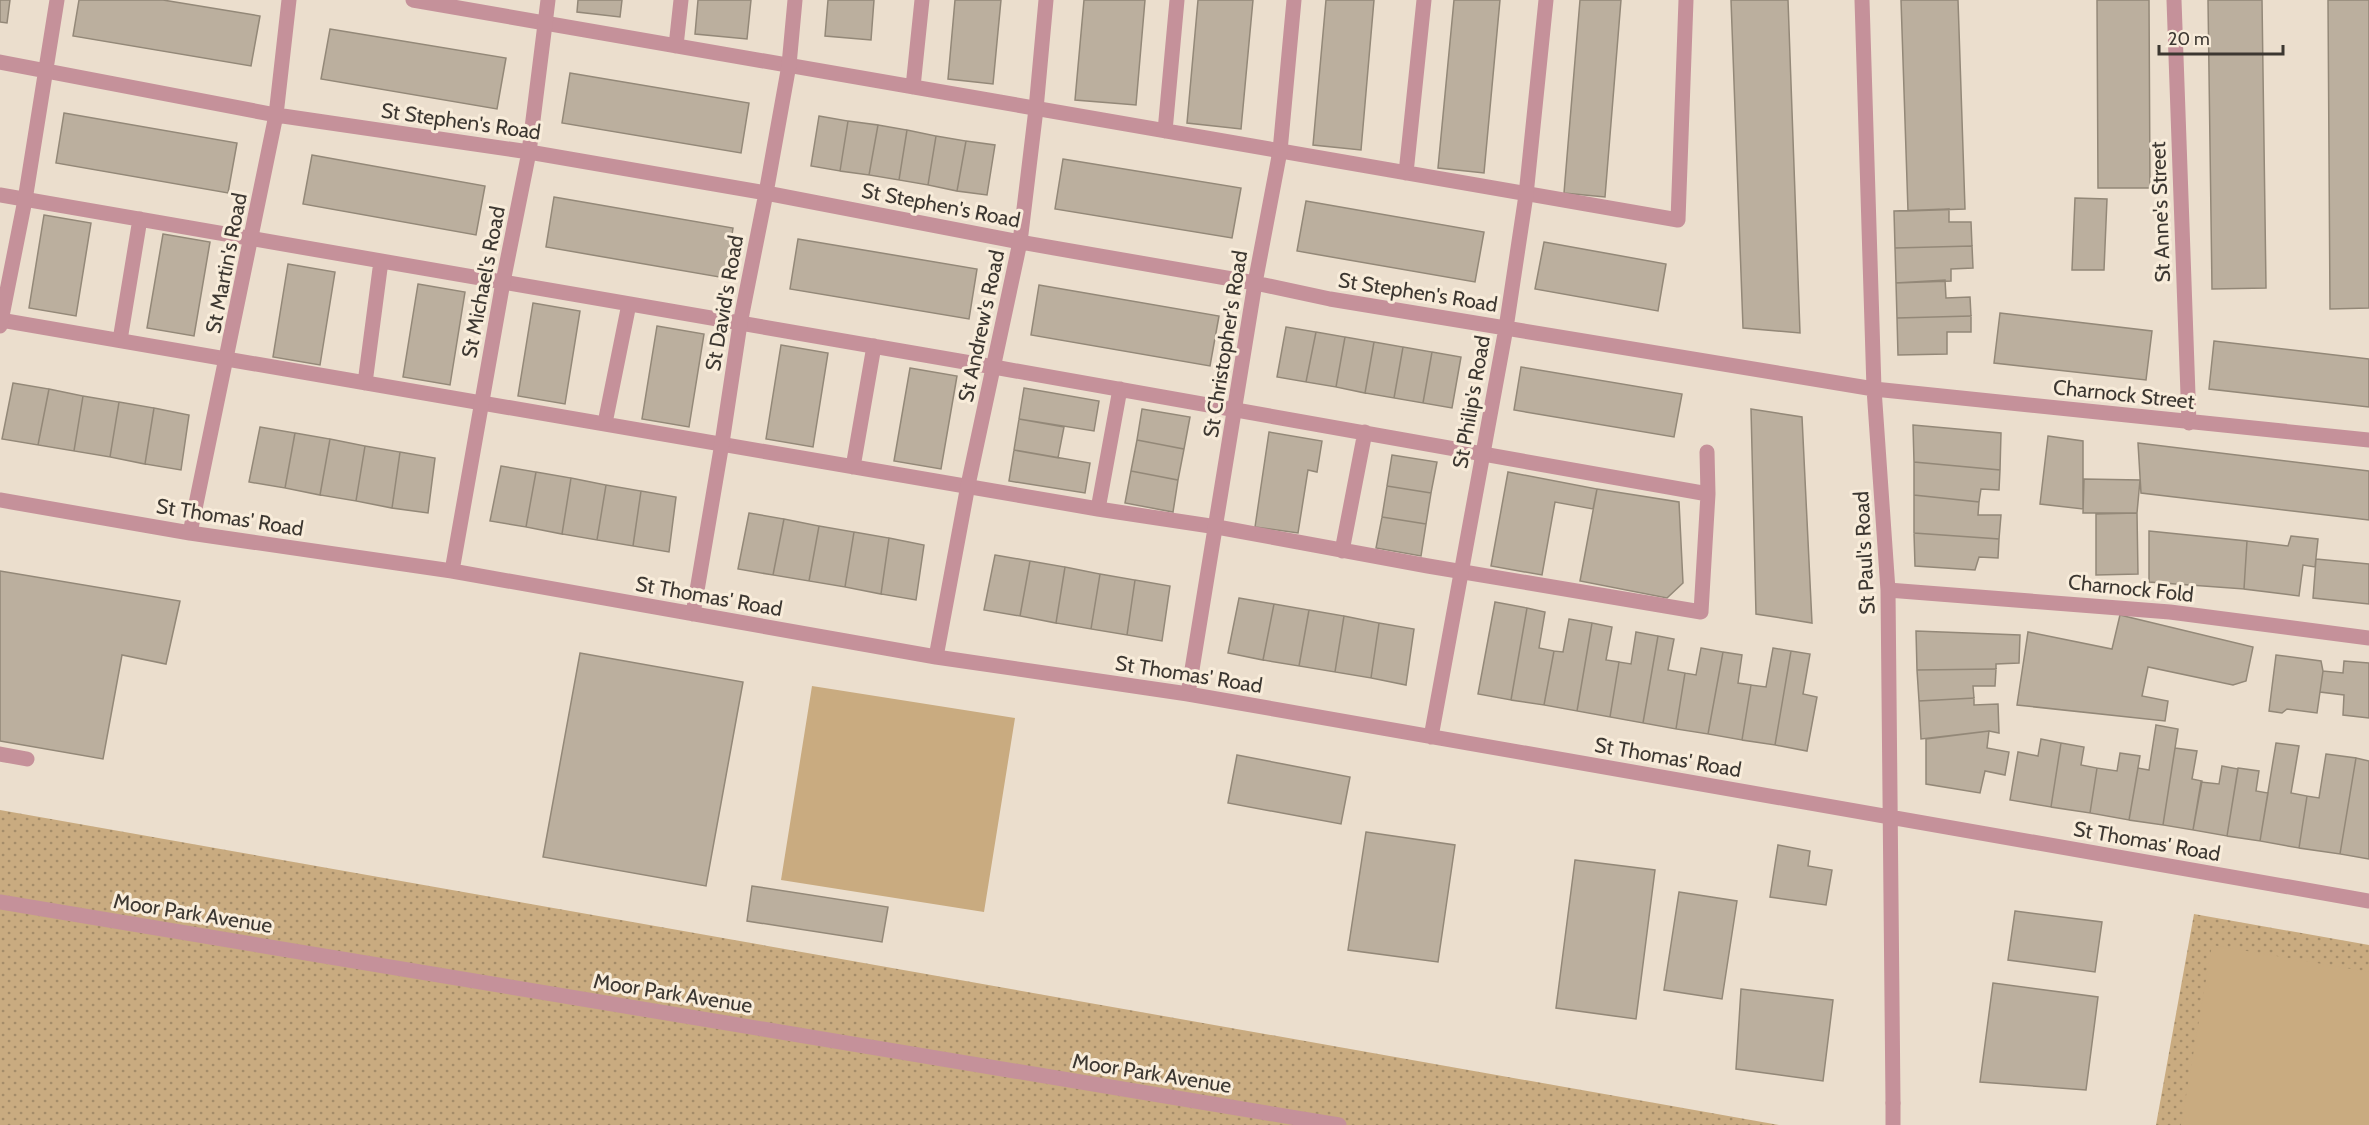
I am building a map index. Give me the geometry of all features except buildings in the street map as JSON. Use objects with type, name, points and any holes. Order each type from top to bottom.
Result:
[{"type":"street","points":[[57,0],[25,200],[0,322],[228,358],[1701,612],[1708,494],[1707,452]]},
{"type":"street","name":"St Martin's Road","points":[[190,532],[228,358],[276,115],[289,0]]},
{"type":"street","points":[[413,0],[1678,220],[1686,0]]},
{"type":"street","name":"St Michael's Road","points":[[452,571],[503,282],[529,152],[548,0]]},
{"type":"street","points":[[676,46],[681,0]]},
{"type":"street","name":"St David's Road","points":[[693,614],[740,324],[789,65],[795,0]]},
{"type":"street","points":[[913,87],[922,0]]},
{"type":"street","name":"St Andrew's Road","points":[[936,657],[968,485],[1020,242],[1046,0]]},
{"type":"street","points":[[1165,132],[1176,0]]},
{"type":"street","name":"St Christopher's Road","points":[[1188,694],[1236,411],[1255,283],[1280,151],[1294,0]]},
{"type":"street","points":[[1406,173],[1424,0]]},
{"type":"street","name":"St Philip's Road","points":[[1431,737],[1506,328],[1526,195],[1546,0]]},
{"type":"street","name":"St Paul's Road","points":[[1862,0],[1874,389],[1888,590],[1893,1125]]},
{"type":"street","name":"St Anne's Street","points":[[2174,0],[2189,423]]},
{"type":"street","name":"St Stephen's Road","points":[[0,62],[276,115],[529,152],[766,193],[1020,242],[1255,283],[1330,299],[1874,389]]},
{"type":"street","points":[[0,195],[1483,452],[1708,494]]},
{"type":"street","points":[[120,340],[140,219]]},
{"type":"street","points":[[365,383],[381,261]]},
{"type":"street","points":[[605,423],[629,304]]},
{"type":"street","points":[[853,467],[874,346]]},
{"type":"street","points":[[1098,509],[1120,389]]},
{"type":"street","name":"Charnock Street","points":[[1874,389],[2369,440]]},
{"type":"street","points":[[1342,551],[1365,432]]},
{"type":"street","name":"St Thomas' Road","points":[[0,500],[190,532],[452,571],[936,657],[1188,694],[2369,901]]},
{"type":"street","name":"Charnock Fold","points":[[1888,590],[2158,611],[2369,638]]},
{"type":"street","points":[[0,754],[27,759]]},
{"type":"street","name":"Moor Park Avenue","points":[[0,902],[1339,1125]]},
{"type":"shaded area","points":[[812,686],[1015,718],[984,912],[781,880]]},
{"type":"shaded area","points":[[0,810],[1779,1125],[0,1125]]},
{"type":"shaded area","points":[[2194,914],[2369,945],[2369,1125],[2156,1125]]},
{"type":"shaded area","points":[[2212,945],[2369,972],[2369,1125],[2181,1125]]}]
